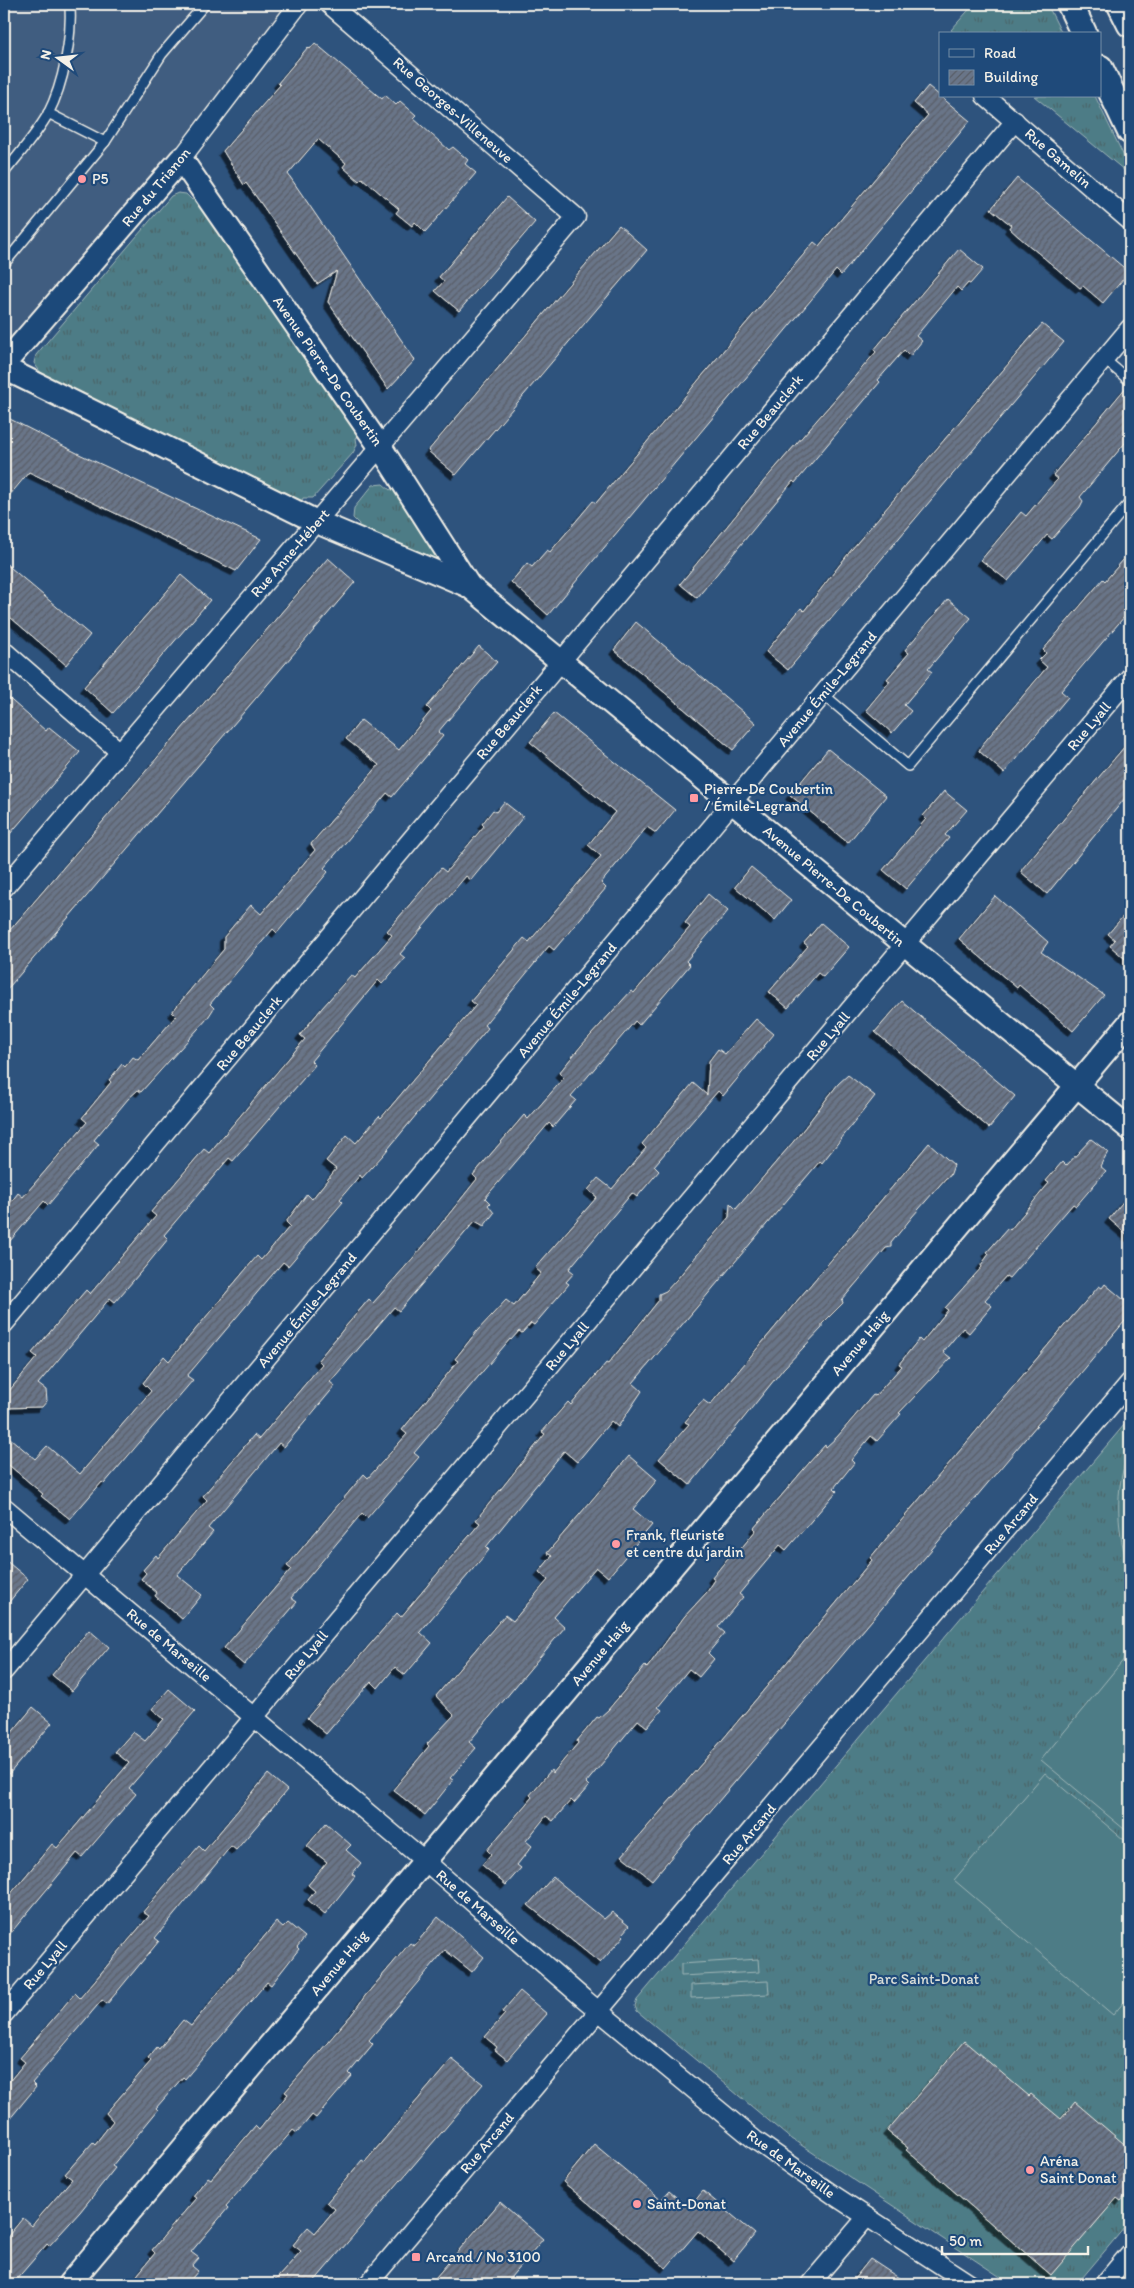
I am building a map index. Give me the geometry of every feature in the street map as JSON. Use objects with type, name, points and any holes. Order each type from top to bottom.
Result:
[{"type":"main road","points":[[1070,4],[1083,32]]},
{"type":"main road","points":[[1120,4],[1130,24]]},
{"type":"main road","points":[[1102,72],[1130,131]]},
{"type":"street","name":"Rue du Trianon","points":[[4,364],[181,159],[298,4]]},
{"type":"street","name":"Rue Georges-Villeneuve","points":[[329,4],[576,217]]},
{"type":"street","name":"Rue Gamelin","points":[[987,98],[1130,221]]},
{"type":"street","name":"Rue Beauclerk","points":[[4,1324],[1015,121]]},
{"type":"street","name":"Avenue Pierre-De Coubertin","points":[[181,159],[381,448],[469,586]]},
{"type":"street","name":"Rue Anne-Hébert","points":[[4,888],[576,217]]},
{"type":"street","name":"Avenue Émile-Legrand","points":[[4,1671],[1130,328]]},
{"type":"street","name":"Avenue Pierre-De Coubertin","points":[[4,368],[316,522],[469,586],[1130,1130]]},
{"type":"street","points":[[4,651],[120,752]]},
{"type":"street","name":"Rue Lyall","points":[[4,2014],[1130,677]]},
{"type":"street","name":"Avenue Haig","points":[[69,2284],[1130,1022]]},
{"type":"street","name":"Rue Arcand","points":[[368,2284],[1130,1382]]},
{"type":"street","name":"Rue de Marseille","points":[[4,1507],[425,1861],[599,2011],[755,2140],[867,2217],[970,2284]]},
{"type":"street","points":[[810,2284],[867,2217]]},
{"type":"street","points":[[1104,2284],[1130,2253]]},
{"type":"lane","points":[[4,173],[30,142],[48,113],[60,78],[67,48],[70,4]]},
{"type":"lane","points":[[4,264],[105,142],[162,54],[205,4]]},
{"type":"lane","points":[[48,113],[105,142]]},
{"type":"lane","points":[[1104,359],[1130,381]]},
{"type":"lane","points":[[823,694],[908,766],[1130,502]]},
{"type":"shaded area","points":[[4,4],[286,4],[170,159],[4,343]]},
{"type":"green space","points":[[974,4],[1047,4],[1061,32],[953,32],[951,30]]},
{"type":"green space","points":[[1036,98],[1096,98],[1130,169],[1130,175]]},
{"type":"green space","points":[[178,193],[186,194],[192,200],[196,198],[359,436],[356,438],[357,445],[353,453],[313,498],[303,498],[301,502],[39,377],[41,373],[34,363],[36,355],[171,196]]},
{"type":"green space","points":[[383,484],[390,490],[394,487],[447,566],[358,528],[359,524],[353,518],[354,508],[373,485]]},
{"type":"green space","name":"Parc Saint-Donat","points":[[1130,1418],[1130,2221],[1077,2284],[1011,2284],[786,2135],[637,2011],[635,2006],[637,2000]]},
{"type":"green space","points":[[1130,1451],[1130,1572],[1122,1543],[1119,1495],[1121,1480]]},
{"type":"green space","points":[[1125,1658],[1130,1662],[1130,1834],[1041,1760]]},
{"type":"green space","points":[[1045,1773],[1130,1845],[1130,1995],[1113,2015],[954,1880]]},
{"type":"green space","points":[[758,1959],[759,1972],[681,1976],[681,1964]]},
{"type":"green space","points":[[768,1981],[769,1994],[691,1998],[691,1985]]},
{"type":"building","points":[[315,43],[382,99],[385,95],[396,105],[400,101],[416,115],[413,118],[449,150],[453,147],[468,160],[465,164],[476,173],[425,232],[415,222],[412,226],[396,213],[399,209],[362,178],[359,181],[343,167],[346,163],[318,139],[288,174],[415,360],[388,389],[328,302],[337,271],[317,284],[246,183],[244,185],[223,151],[280,85],[278,83],[308,47],[310,49]]},
{"type":"building","points":[[928,86],[939,95],[939,98],[942,98],[970,121],[841,275],[836,270],[548,615],[511,582],[527,563],[532,567],[547,550],[550,552],[593,501],[596,503],[814,242],[819,246],[928,115],[914,103]]},
{"type":"building","points":[[1017,178],[1129,272],[1103,303],[1083,286],[1080,288],[1019,237],[1009,228],[1011,225],[991,209]]},
{"type":"building","points":[[507,197],[535,222],[459,311],[435,291],[444,281],[439,277]]},
{"type":"building","points":[[619,225],[647,250],[456,475],[428,451]]},
{"type":"building","points":[[959,249],[983,269],[961,291],[957,287],[916,336],[922,341],[910,356],[904,350],[878,380],[880,382],[795,483],[793,481],[697,598],[680,584],[763,482],[876,352],[874,350]]},
{"type":"building","points":[[1042,324],[1064,342],[788,670],[766,652],[801,608],[804,611],[852,549]]},
{"type":"building","points":[[1127,386],[1130,387],[1130,437],[1080,497],[1083,501],[1080,507],[1052,539],[1047,535],[1008,581],[981,560],[1021,512],[1026,516],[1058,479],[1053,475]]},
{"type":"building","points":[[4,416],[77,453],[261,539],[236,571],[29,472],[4,502]]},
{"type":"building","points":[[1130,552],[1130,610],[1061,691],[1068,697],[1004,773],[979,751],[982,745],[1047,667],[1039,660],[1046,653],[1043,650],[1103,579],[1105,581]]},
{"type":"building","points":[[328,558],[355,582],[4,993],[4,937]]},
{"type":"building","points":[[4,562],[90,635],[66,665],[4,612]]},
{"type":"building","points":[[181,575],[210,600],[113,713],[84,687]]},
{"type":"building","points":[[948,599],[971,618],[928,669],[932,672],[904,705],[911,711],[892,733],[866,710],[890,681],[887,679],[909,653],[905,650]]},
{"type":"building","points":[[636,622],[756,723],[733,750],[614,650]]},
{"type":"building","points":[[479,646],[497,662],[438,732],[443,736],[392,797],[387,793],[324,868],[328,872],[277,933],[273,929],[210,1004],[214,1008],[207,1019],[141,1092],[138,1090],[128,1099],[94,1140],[99,1144],[48,1205],[44,1201],[4,1248],[4,1211],[18,1193],[23,1197],[87,1122],[82,1118],[111,1082],[109,1080],[122,1064],[125,1067],[133,1057],[138,1060],[176,1016],[172,1012],[224,949],[224,937],[233,926],[251,905],[261,914],[315,850],[311,844],[379,765],[346,739],[361,720],[399,750],[431,711],[427,707]]},
{"type":"building","points":[[4,694],[46,731],[49,727],[80,752],[4,841]]},
{"type":"building","points":[[554,713],[675,810],[656,833],[647,827],[601,883],[606,888],[554,950],[549,946],[484,1025],[488,1028],[383,1155],[362,1178],[360,1175],[340,1199],[343,1202],[288,1266],[283,1262],[187,1376],[193,1380],[104,1484],[102,1482],[70,1519],[41,1496],[43,1494],[4,1461],[4,1433],[35,1459],[47,1446],[80,1474],[151,1391],[143,1383],[164,1356],[169,1361],[257,1256],[261,1260],[290,1226],[286,1222],[307,1194],[312,1199],[336,1169],[326,1161],[347,1135],[356,1143],[379,1116],[381,1118],[476,1005],[471,1001],[524,938],[529,942],[601,856],[588,845],[615,812],[530,742]]},
{"type":"building","points":[[1130,740],[1130,792],[1047,894],[1021,872],[1022,869]]},
{"type":"building","points":[[828,749],[886,796],[848,843],[790,795]]},
{"type":"building","points":[[944,791],[967,810],[945,835],[949,838],[906,889],[883,870],[926,819],[923,816]]},
{"type":"building","points":[[504,802],[523,817],[471,880],[466,876],[400,954],[405,958],[382,984],[378,980],[311,1061],[315,1065],[233,1161],[229,1158],[164,1235],[168,1239],[145,1267],[115,1302],[110,1298],[38,1384],[46,1390],[47,1401],[42,1407],[4,1408],[4,1397],[37,1357],[32,1353],[86,1290],[90,1294],[156,1216],[151,1212],[176,1182],[204,1149],[209,1153],[305,1039],[300,1035],[322,1008],[351,975],[355,978],[392,935],[387,931],[441,868],[446,872],[484,826],[482,824],[493,810],[496,812]]},
{"type":"building","points":[[751,867],[791,900],[775,920],[735,887]]},
{"type":"building","points":[[708,894],[728,911],[686,961],[690,965],[639,1025],[635,1021],[571,1096],[576,1100],[553,1127],[549,1123],[485,1198],[490,1203],[488,1205],[494,1213],[484,1226],[475,1221],[399,1311],[394,1307],[330,1382],[335,1386],[284,1447],[279,1443],[208,1528],[213,1532],[177,1575],[202,1595],[182,1619],[155,1596],[157,1593],[141,1579],[146,1573],[143,1570],[156,1555],[158,1558],[207,1500],[203,1496],[254,1435],[259,1439],[322,1364],[318,1360],[369,1299],[373,1303],[421,1249],[477,1179],[473,1175],[524,1115],[528,1119],[564,1078],[559,1073],[631,991],[634,993],[690,927],[685,923]]},
{"type":"building","points":[[995,896],[1048,942],[1041,952],[1104,995],[1073,1031],[1019,985],[1017,988],[959,939]]},
{"type":"building","points":[[1130,908],[1130,963],[1110,946],[1115,940],[1108,934]]},
{"type":"building","points":[[821,923],[849,947],[823,977],[818,973],[788,1008],[769,992],[808,946],[804,943]]},
{"type":"building","points":[[902,1001],[1015,1096],[989,1128],[875,1032]]},
{"type":"building","points":[[756,1019],[774,1034],[723,1096],[718,1091],[654,1166],[659,1171],[637,1197],[632,1193],[569,1269],[574,1273],[566,1282],[569,1284],[534,1325],[531,1323],[522,1333],[519,1331],[510,1339],[414,1453],[419,1457],[367,1518],[362,1513],[291,1598],[297,1602],[244,1665],[224,1648],[291,1569],[287,1566],[364,1474],[368,1478],[407,1434],[402,1430],[458,1361],[455,1359],[477,1331],[506,1300],[514,1306],[541,1273],[535,1268],[597,1197],[588,1190],[598,1178],[612,1189],[646,1148],[642,1144],[693,1083],[707,1095],[709,1061],[718,1049],[725,1054]]},
{"type":"building","points":[[848,1075],[875,1096],[822,1163],[820,1161],[633,1383],[642,1391],[618,1427],[611,1421],[577,1462],[564,1451],[486,1547],[489,1550],[420,1632],[432,1643],[405,1675],[395,1667],[378,1688],[371,1681],[326,1734],[307,1718],[397,1613],[401,1617],[480,1523],[476,1520],[545,1434],[542,1432],[568,1402],[571,1405],[606,1363],[608,1364],[659,1300],[659,1294],[666,1291],[677,1279],[729,1217],[730,1203],[736,1209],[799,1135],[838,1084]]},
{"type":"building","points":[[1091,1139],[1108,1152],[1100,1166],[1106,1171],[1076,1206],[1073,1204],[1009,1278],[1006,1276],[985,1300],[992,1306],[969,1333],[963,1328],[943,1352],[951,1358],[899,1413],[901,1414],[877,1441],[871,1436],[851,1460],[854,1463],[834,1488],[837,1491],[786,1550],[780,1545],[739,1594],[743,1597],[718,1627],[725,1633],[708,1653],[714,1659],[699,1677],[689,1669],[658,1707],[662,1710],[647,1727],[638,1720],[586,1783],[589,1786],[574,1803],[571,1800],[553,1821],[546,1816],[526,1841],[532,1846],[517,1865],[521,1868],[506,1885],[482,1865],[491,1854],[487,1850],[532,1797],[530,1795],[551,1770],[553,1773],[597,1717],[599,1718],[608,1710],[645,1666],[647,1668],[684,1617],[707,1592],[715,1580],[712,1578],[732,1553],[735,1556],[756,1530],[754,1528],[809,1463],[825,1445],[826,1447],[837,1437],[873,1395],[875,1396],[902,1366],[899,1364],[919,1339],[922,1342],[948,1310],[945,1308],[982,1267],[981,1265],[989,1254],[987,1252],[1008,1228],[1010,1230],[1049,1183],[1046,1181],[1062,1162],[1066,1166]]},
{"type":"building","points":[[929,1143],[954,1165],[950,1176],[946,1178],[912,1217],[891,1243],[891,1247],[886,1248],[842,1300],[843,1303],[822,1324],[822,1328],[783,1369],[690,1485],[659,1459],[689,1424],[685,1422],[703,1400],[710,1405]]},
{"type":"building","points":[[1130,1193],[1130,1237],[1109,1219]]},
{"type":"building","points":[[1105,1284],[1130,1305],[1130,1315],[652,1880],[622,1856],[723,1739],[872,1560],[870,1558],[1064,1326],[1099,1286],[1102,1288]]},
{"type":"building","points":[[629,1456],[657,1480],[633,1509],[652,1525],[608,1577],[596,1567],[554,1617],[565,1627],[469,1742],[476,1748],[450,1778],[453,1780],[425,1815],[393,1790],[429,1746],[427,1744],[454,1715],[436,1696],[505,1615],[513,1621],[548,1580],[539,1572],[552,1556],[547,1553]]},
{"type":"building","points":[[4,1559],[28,1579],[4,1608]]},
{"type":"building","points":[[89,1630],[109,1647],[72,1691],[52,1675]]},
{"type":"building","points":[[169,1689],[195,1711],[129,1788],[136,1794],[82,1857],[77,1853],[4,1941],[4,1902],[52,1844],[57,1848],[129,1763],[115,1752],[133,1732],[145,1741],[164,1719],[152,1709]]},
{"type":"building","points":[[33,1707],[52,1723],[4,1780],[4,1742]]},
{"type":"building","points":[[268,1774],[287,1790],[236,1850],[231,1846],[155,1938],[159,1941],[107,2004],[102,2000],[32,2083],[36,2087],[4,2126],[4,2088],[25,2062],[20,2058],[75,1993],[80,1998],[149,1916],[143,1912],[167,1883],[199,1846],[204,1851]]},
{"type":"building","points":[[326,1823],[351,1845],[346,1850],[361,1863],[352,1874],[355,1876],[325,1914],[308,1900],[315,1891],[308,1885],[327,1862],[307,1846]]},
{"type":"building","points":[[553,1877],[604,1919],[612,1912],[629,1926],[622,1934],[624,1936],[600,1963],[528,1905]]},
{"type":"building","points":[[438,1917],[484,1957],[472,1972],[445,1950],[369,2040],[373,2044],[349,2073],[352,2076],[316,2118],[312,2115],[297,2133],[293,2130],[226,2206],[228,2208],[191,2252],[199,2258],[192,2266],[198,2271],[187,2284],[130,2284],[155,2253],[152,2250],[196,2198],[193,2196],[208,2177],[211,2179],[255,2126],[259,2130],[288,2094],[285,2092],[352,2014],[365,1996],[410,1943],[414,1946]]},
{"type":"building","points":[[276,1922],[283,1928],[288,1923],[305,1937],[297,1947],[299,1949],[271,1985],[267,1982],[185,2079],[183,2077],[156,2108],[158,2110],[112,2166],[115,2168],[80,2212],[49,2246],[47,2244],[15,2281],[4,2272],[4,2241],[23,2218],[32,2226],[72,2179],[65,2174],[93,2142],[95,2144],[113,2121],[106,2113],[151,2061],[148,2058],[157,2047],[159,2049],[183,2020],[191,2026]]},
{"type":"building","points":[[520,1991],[547,2014],[507,2060],[495,2050],[497,2047],[485,2037],[505,2014],[502,2012]]},
{"type":"building","name":"Aréna Saint Donat","points":[[964,2041],[1029,2096],[1031,2094],[1061,2119],[1075,2102],[1130,2149],[1130,2190],[1121,2201],[1117,2198],[1051,2275],[906,2150],[908,2148],[887,2131]]},
{"type":"building","points":[[452,2059],[483,2084],[312,2284],[272,2284],[301,2251],[293,2245],[301,2235],[308,2227],[315,2233],[335,2209],[327,2202],[362,2160],[365,2162]]},
{"type":"building","name":"Saint-Donat","points":[[594,2144],[661,2200],[669,2191],[689,2208],[703,2191],[755,2234],[733,2261],[698,2231],[666,2268],[563,2182]]},
{"type":"building","points":[[500,2202],[543,2239],[505,2284],[430,2284]]},
{"type":"building","points":[[870,2259],[908,2284],[850,2284]]},
{"type":"place","name":"P5","points":[[82,179]]},
{"type":"place","name":"Pierre-De Coubertin / Émile-Legrand","points":[[694,798]]},
{"type":"place","name":"Frank, fleuriste et centre du jardin","points":[[616,1544]]},
{"type":"place","name":"Aréna Saint Donat","points":[[1030,2170]]},
{"type":"place","name":"Saint-Donat","points":[[637,2204]]},
{"type":"place","name":"Arcand / No 3100","points":[[416,2257]]}]
